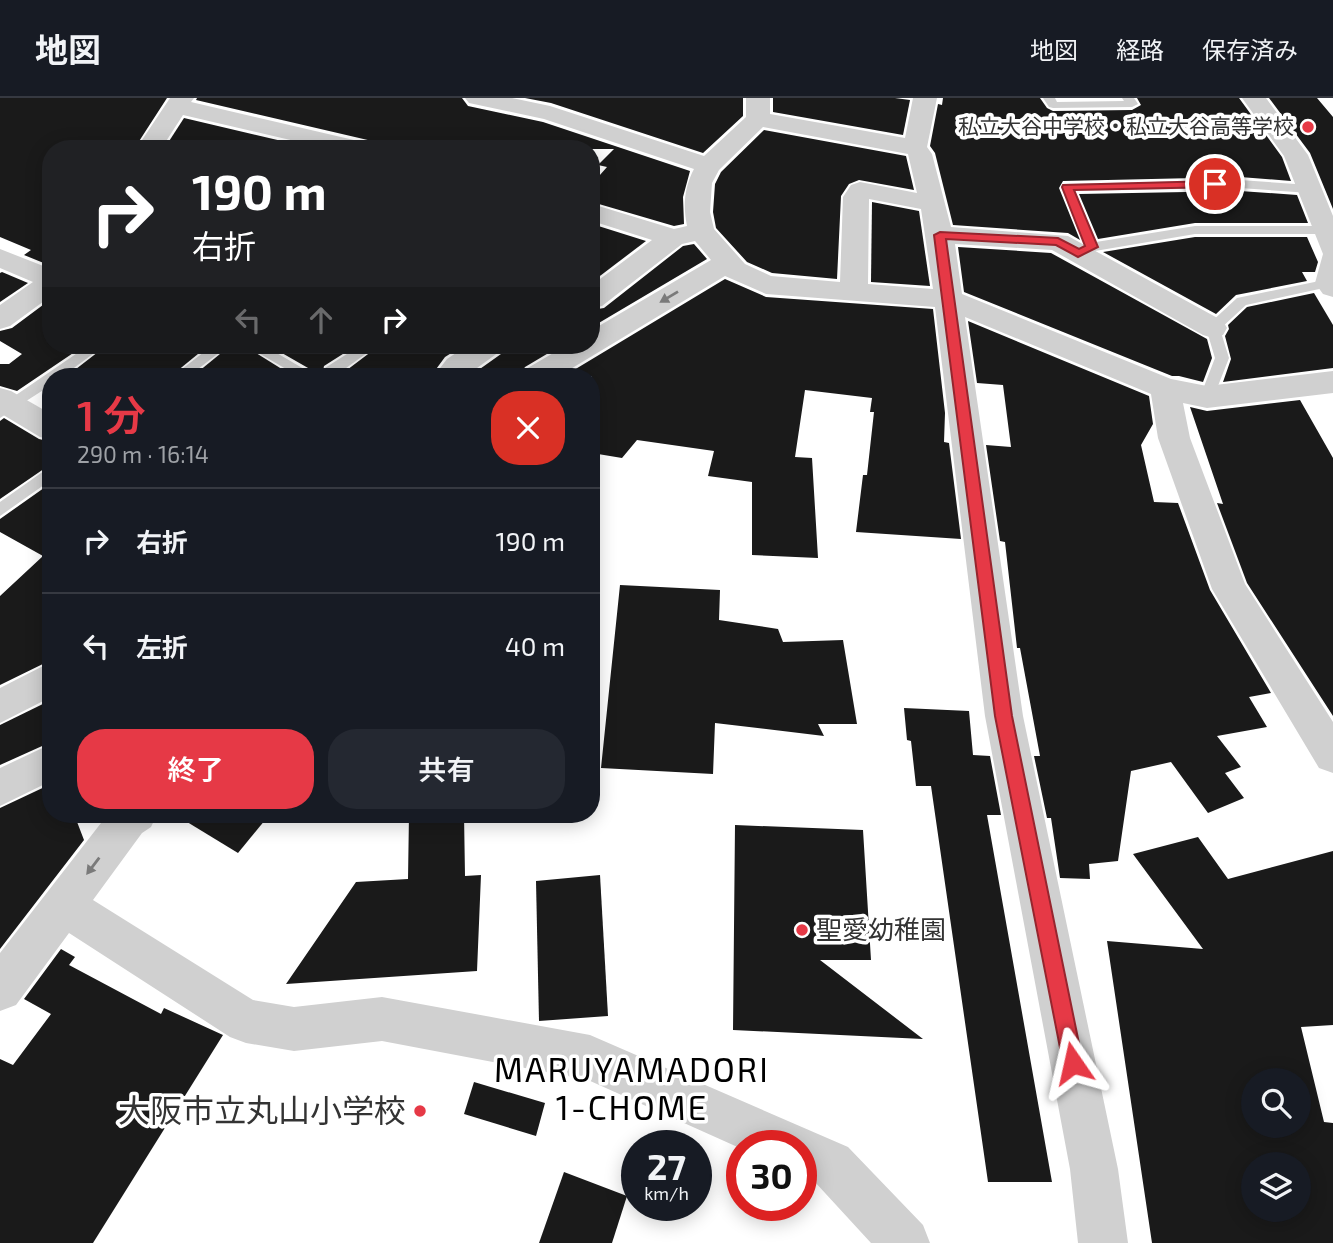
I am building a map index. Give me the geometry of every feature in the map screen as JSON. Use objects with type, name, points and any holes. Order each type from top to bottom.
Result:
[{"type":"street","points":[[477,98],[550,113],[708,166]]},
{"type":"street","points":[[915,147],[925,98]]},
{"type":"street","points":[[1254,98],[1296,155],[1330,239]]},
{"type":"street","points":[[154,140],[179,102],[327,140]]},
{"type":"street","points":[[1103,1243],[1094,1169],[1004,716],[947,299],[935,219],[920,154],[915,147],[758,109],[708,166],[699,183],[697,212],[701,231],[735,270],[766,285],[947,299],[1165,388],[1207,397],[1333,382]]},
{"type":"street","points":[[854,292],[856,197],[860,190],[935,219],[1058,242],[1085,250],[1213,328]]},
{"type":"street","points":[[600,215],[673,238]]},
{"type":"street","points":[[600,293],[673,238],[701,231]]},
{"type":"street","points":[[0,257],[42,277]]},
{"type":"street","points":[[600,338],[728,262]]},
{"type":"street","points":[[0,319],[42,288]]},
{"type":"street","points":[[456,368],[476,354]]},
{"type":"street","points":[[550,368],[573,354]]},
{"type":"street","points":[[1165,388],[1174,438],[1229,589],[1333,756]]},
{"type":"street","points":[[4,406],[42,425]]},
{"type":"street","points":[[0,707],[42,683]]},
{"type":"street","points":[[0,788],[42,766]]},
{"type":"street","points":[[0,989],[126,823]]},
{"type":"street","points":[[63,905],[246,1021],[294,1029],[382,1019],[590,1058],[754,1130]]},
{"type":"street","points":[[817,1158],[831,1164],[905,1243]]},
{"type":"lane","points":[[1049,98],[1053,105],[1132,104],[1128,98]]},
{"type":"lane","points":[[1310,189],[1240,184],[1067,187],[1085,250],[1195,230],[1330,239]]},
{"type":"lane","points":[[1207,397],[1222,358],[1213,328],[1242,301],[1332,277]]},
{"type":"lane","points":[[65,368],[85,354]]},
{"type":"lane","points":[[191,368],[210,354]]},
{"type":"lane","points":[[272,354],[295,368]]},
{"type":"lane","points":[[336,368],[357,354]]},
{"type":"lane","points":[[4,406],[42,383]]},
{"type":"lane","points":[[0,510],[42,479]]},
{"type":"building","points":[[0,98],[167,98],[140,140],[42,140],[42,262],[24,255],[31,250],[0,237]]},
{"type":"building","points":[[462,98],[468,106],[543,122],[597,140],[368,140],[196,100]]},
{"type":"building","points":[[525,98],[743,98],[743,116],[703,153],[551,103]]},
{"type":"building","points":[[773,98],[910,100],[903,135],[773,112]]},
{"type":"building","points":[[943,98],[1040,98],[1047,108],[1053,111],[1132,110],[1141,105],[1137,98],[1239,98],[1282,157],[1291,181],[1240,177],[1063,181],[1059,188],[1080,240],[1068,233],[953,225],[935,153],[930,146],[938,104],[942,105]]},
{"type":"building","name":"私立大谷中学校・私立大谷高等学校","points":[[1269,98],[1317,98],[1333,117],[1333,209],[1310,153]]},
{"type":"building","points":[[184,118],[278,140],[170,140]]},
{"type":"building","points":[[764,130],[906,156],[914,190],[859,180],[849,184],[841,196],[837,279],[772,273],[747,262],[716,228],[713,212],[715,184],[721,172]]},
{"type":"building","points":[[600,141],[690,171],[683,197],[684,224],[674,226],[600,204],[600,175],[607,167],[600,165],[600,163],[614,149],[600,149]]},
{"type":"building","points":[[1240,191],[1297,195],[1308,223],[1195,223],[1098,239],[1079,194]]},
{"type":"building","points":[[872,202],[919,211],[930,286],[871,282]]},
{"type":"building","points":[[600,227],[646,241],[600,276]]},
{"type":"building","points":[[1195,237],[1307,237],[1318,262],[1315,272],[1302,272],[1307,281],[1236,295],[1216,314],[1103,252]]},
{"type":"building","points":[[694,244],[707,259],[600,322],[600,309],[683,246]]},
{"type":"building","points":[[958,247],[1051,253],[1207,339],[1212,358],[1203,382],[1172,376],[964,292]]},
{"type":"building","points":[[0,273],[28,283],[0,302]]},
{"type":"building","points":[[725,279],[766,297],[933,309],[945,413],[944,442],[949,443],[961,539],[856,532],[863,475],[867,475],[874,412],[870,412],[872,398],[805,390],[795,457],[812,458],[818,558],[752,555],[752,482],[708,476],[714,451],[637,440],[622,458],[600,454],[600,368],[577,368]]},
{"type":"building","points":[[1314,293],[1333,325],[1333,368],[1223,382],[1231,359],[1225,336],[1228,325],[1247,307]]},
{"type":"building","points":[[42,306],[42,354],[72,354],[51,368],[42,368],[42,374],[17,391],[0,386],[0,364],[9,364],[22,354],[0,341],[0,331],[12,328]]},
{"type":"building","points":[[968,321],[1149,396],[1153,424],[1141,445],[1154,502],[1178,503],[1210,590],[1271,693],[1249,697],[1267,727],[1217,736],[1241,767],[1225,773],[1244,798],[1208,813],[1171,762],[1131,771],[1118,861],[1089,864],[1090,879],[1060,878],[1051,818],[1047,818],[1034,756],[1040,756],[1020,648],[1017,648],[1005,542],[1000,541],[986,445],[1011,447],[1003,385],[977,383]]},
{"type":"building","points":[[95,354],[198,354],[181,368],[77,368]]},
{"type":"building","points":[[220,354],[258,354],[280,368],[203,368]]},
{"type":"building","points":[[284,354],[343,354],[324,368],[308,368]]},
{"type":"building","points":[[368,354],[450,354],[437,368],[350,368]]},
{"type":"building","points":[[501,354],[547,354],[524,368],[481,368]]},
{"type":"building","points":[[1300,400],[1333,458],[1333,716],[1247,583],[1217,503],[1223,504],[1190,407],[1207,411]]},
{"type":"building","points":[[4,418],[42,440],[42,470],[0,499],[0,421]]},
{"type":"building","points":[[42,489],[42,555],[0,532],[0,519]]},
{"type":"building","points":[[42,557],[42,664],[0,685],[0,596]]},
{"type":"building","points":[[620,585],[720,590],[719,620],[778,629],[783,642],[843,640],[857,724],[818,724],[824,736],[715,723],[713,774],[601,768]]},
{"type":"building","points":[[42,704],[42,746],[0,765],[0,725]]},
{"type":"building","points":[[904,708],[969,711],[973,755],[990,756],[1001,815],[987,815],[1052,1182],[988,1182],[931,786],[916,786]]},
{"type":"building","points":[[42,788],[42,823],[77,823],[84,840],[0,949],[0,808]]},
{"type":"building","points":[[189,823],[263,823],[238,853]]},
{"type":"building","points":[[409,823],[464,823],[465,876],[481,875],[477,971],[286,984],[356,882],[408,879]]},
{"type":"building","points":[[735,825],[863,830],[871,960],[820,960],[923,1039],[733,1030]]},
{"type":"building","points":[[1198,837],[1228,879],[1333,851],[1333,1025],[1301,1027],[1311,1068],[1241,1068],[1241,1138],[1311,1138],[1311,1068],[1324,1122],[1333,1123],[1333,1243],[1152,1243],[1107,941],[1203,949],[1133,854]]},
{"type":"building","points":[[600,875],[608,1016],[539,1021],[536,881]]},
{"type":"building","points":[[61,949],[75,957],[69,965],[161,1014],[164,1008],[223,1035],[93,1243],[0,1243],[0,1059],[13,1065],[51,1014],[24,999]]},
{"type":"building","points":[[474,1082],[545,1103],[536,1136],[464,1114]]},
{"type":"building","points":[[564,1172],[621,1194],[621,1215],[612,1243],[539,1243]]},
{"type":"place","name":"私立大谷中学校・私立大谷高等学校","points":[[1308,127]]},
{"type":"place","name":"聖愛幼稚園","points":[[802,930]]},
{"type":"place","name":"大阪市立丸山小学校","points":[[420,1111]]},
{"type":"district","name":"MARUYAMADORI 1-CHOME","points":[[632,1089]]},
{"type":"route","points":[[1073,1063],[1004,716],[940,235],[1058,242],[1078,253],[1092,247],[1067,187],[1215,184]]}]
